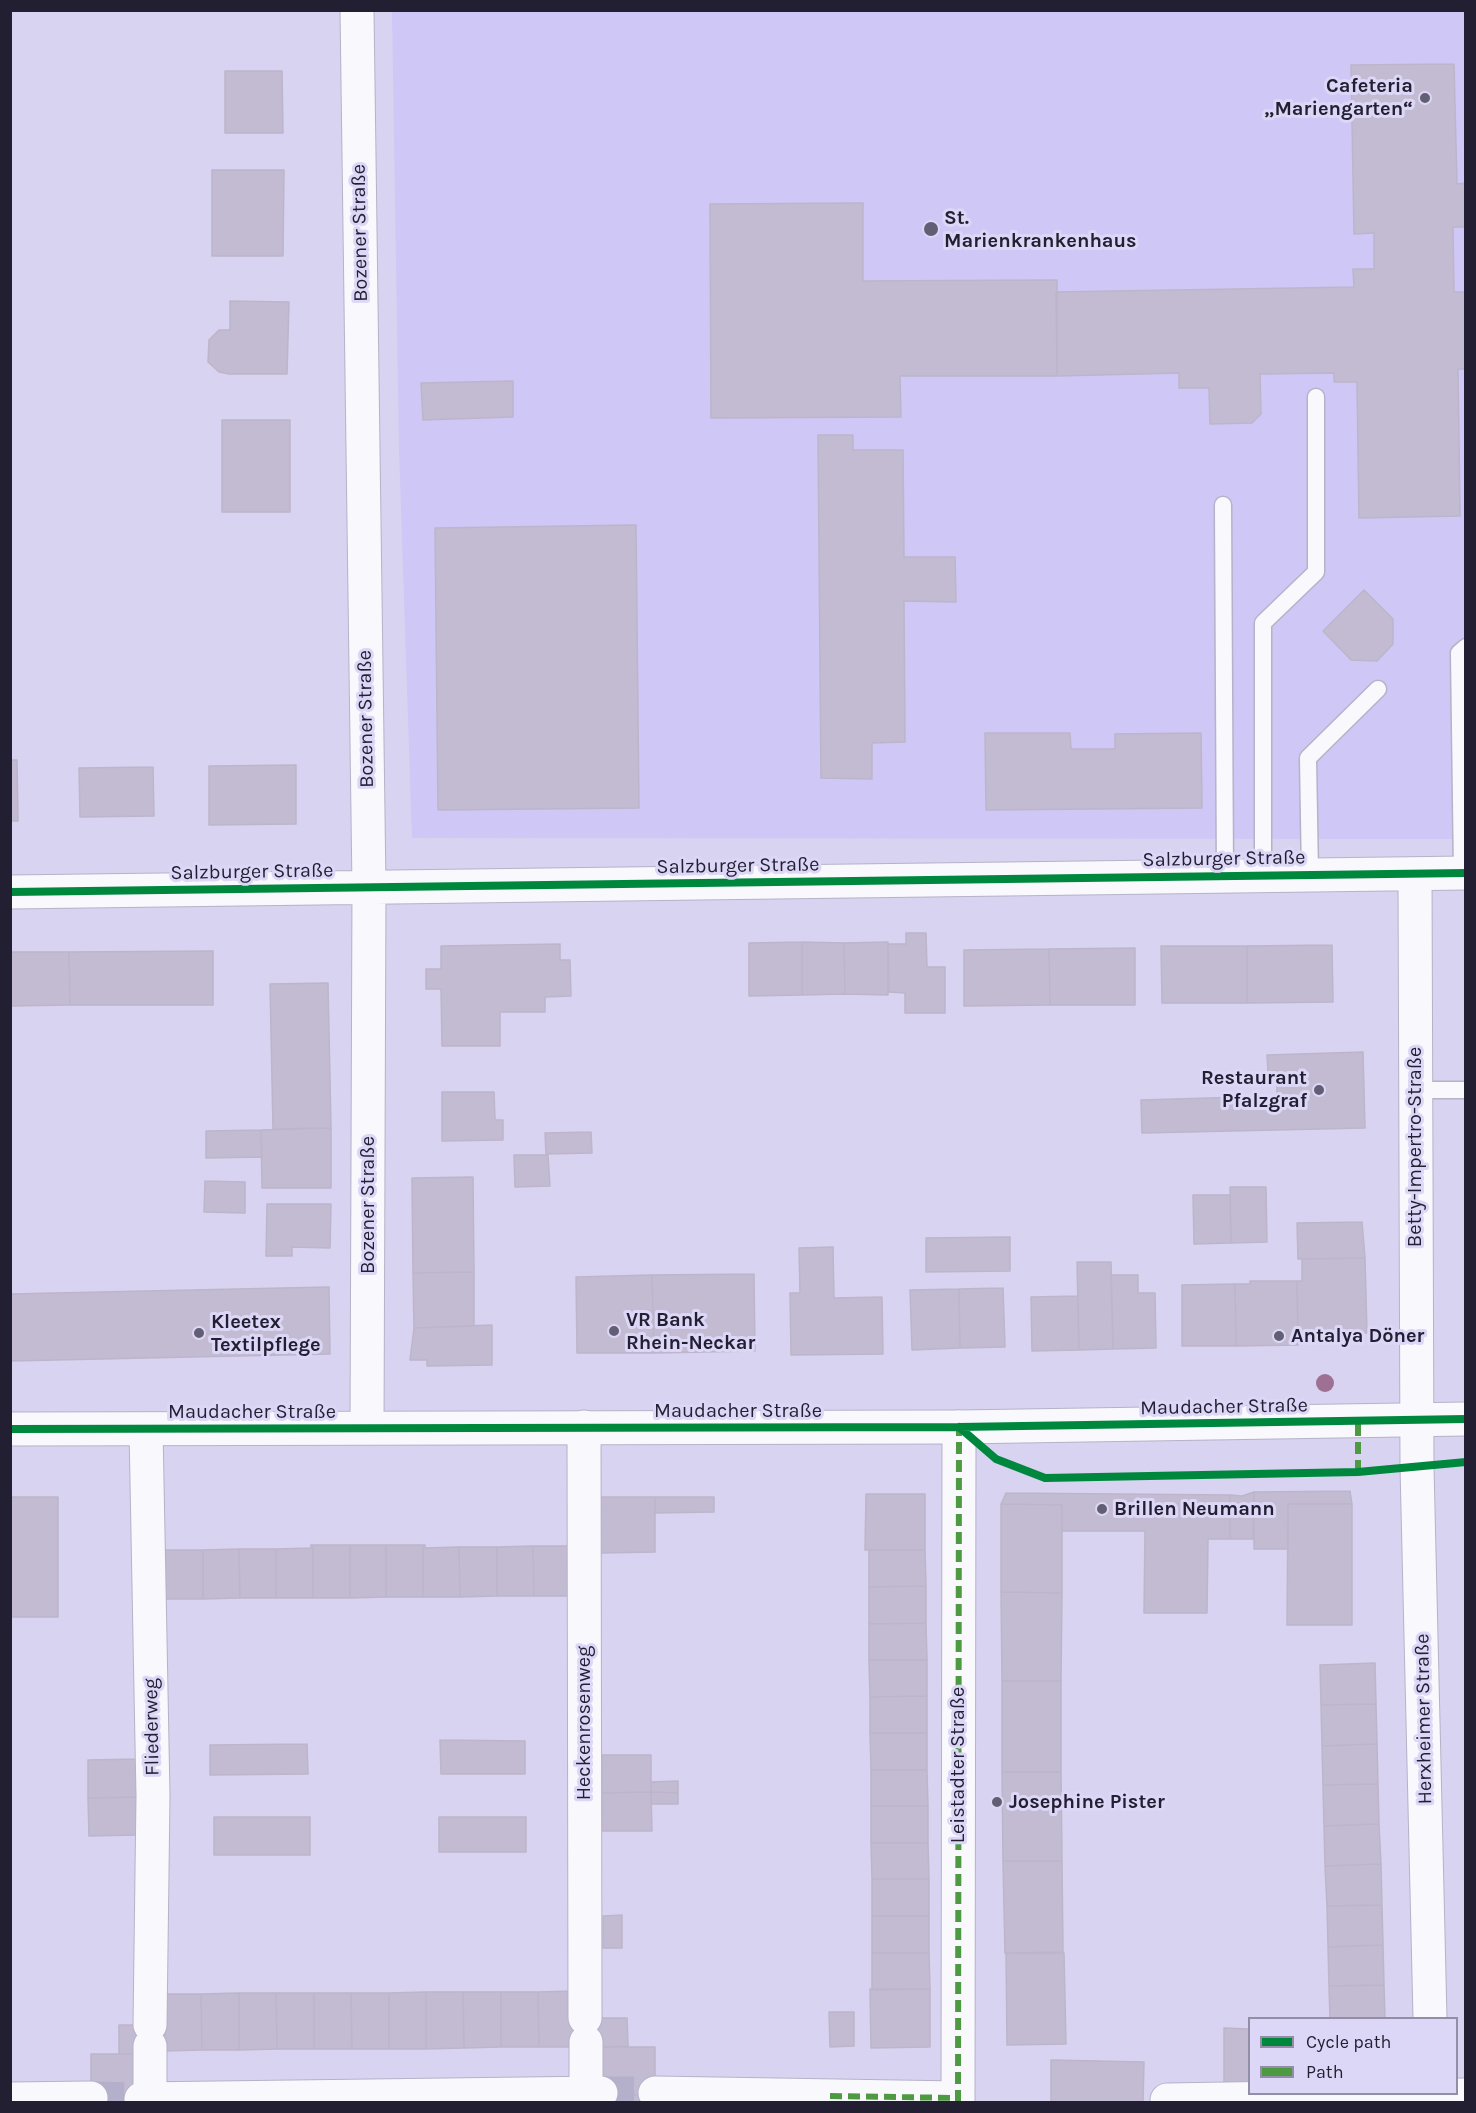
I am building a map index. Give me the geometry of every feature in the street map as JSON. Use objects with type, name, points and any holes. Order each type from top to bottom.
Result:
[{"type":"street","name":"Bozener Straße","points":[[357,10],[369,887],[367,1427]]},
{"type":"street","name":"Salzburger Straße","points":[[10,891],[1464,873]]},
{"type":"street","name":"Betty-Impertro-Straße","points":[[1415,874],[1417,1420]]},
{"type":"street","name":"Maudacher Straße","points":[[10,1429],[959,1427],[1466,1419]]},
{"type":"street","name":"Herxheimer Straße","points":[[1417,1420],[1430,2017]]},
{"type":"street","name":"Heckenrosenweg","points":[[145,2099],[593,2093],[586,2030],[584,1427]]},
{"type":"street","name":"Leistadter Straße","points":[[958,2100],[959,1427]]},
{"type":"street","name":"Fliederweg","points":[[145,2099],[150,2035],[153,1796],[146,1429]]},
{"type":"street","points":[[655,2092],[958,2100]]},
{"type":"street","points":[[1167,2103],[1167,2100],[1466,2095]]},
{"type":"street","points":[[10,2099],[91,2098]]},
{"type":"lane","points":[[1263,875],[1263,623],[1316,572],[1316,398]]},
{"type":"lane","points":[[1223,505],[1224,876]]},
{"type":"lane","points":[[1464,873],[1459,653],[1466,647]]},
{"type":"lane","points":[[1310,875],[1308,758],[1378,688]]},
{"type":"lane","points":[[1415,1090],[1466,1090]]},
{"type":"shaded area","name":"St. Marienkrankenhaus","points":[[392,11],[1465,11],[1465,839],[412,838],[399,448]]},
{"type":"building","points":[[196,10],[289,10],[289,11]]},
{"type":"building","points":[[1454,64],[1457,184],[1466,183],[1466,227],[1453,227],[1454,292],[1466,292],[1466,369],[1458,369],[1460,516],[1359,518],[1357,382],[1334,382],[1334,373],[1260,374],[1261,414],[1252,423],[1210,424],[1209,388],[1179,388],[1179,373],[1057,376],[1056,292],[1354,287],[1353,269],[1374,269],[1374,233],[1354,234],[1351,65]]},
{"type":"building","points":[[225,71],[282,71],[283,133],[225,133]]},
{"type":"building","points":[[212,170],[284,170],[283,256],[212,256]]},
{"type":"building","points":[[863,203],[863,281],[1057,280],[1057,376],[900,376],[901,417],[711,418],[710,204]]},
{"type":"building","points":[[230,301],[289,302],[287,374],[229,374],[219,372],[208,362],[209,340],[219,330],[230,330]]},
{"type":"building","points":[[513,381],[513,417],[423,420],[421,383]]},
{"type":"building","points":[[222,420],[290,420],[290,512],[222,512]]},
{"type":"building","points":[[818,435],[853,435],[853,450],[903,450],[904,557],[955,557],[956,602],[904,601],[905,742],[872,743],[872,779],[821,778]]},
{"type":"building","points":[[636,525],[639,808],[438,810],[435,528]]},
{"type":"building","points":[[1364,590],[1393,619],[1393,644],[1377,661],[1351,660],[1323,631]]},
{"type":"building","points":[[985,733],[1070,733],[1071,749],[1115,749],[1115,734],[1201,733],[1202,808],[986,810]]},
{"type":"building","points":[[10,760],[17,760],[18,821],[10,821]]},
{"type":"building","points":[[296,765],[296,824],[209,825],[209,766]]},
{"type":"building","points":[[153,767],[154,816],[80,817],[79,768]]},
{"type":"building","points":[[906,933],[926,933],[927,967],[945,967],[945,1013],[905,1013],[905,993],[889,992],[888,944],[906,944]]},
{"type":"building","points":[[802,942],[802,995],[749,996],[749,943]]},
{"type":"building","points":[[802,942],[844,943],[845,994],[802,995]]},
{"type":"building","points":[[888,942],[888,995],[845,994],[844,943]]},
{"type":"building","points":[[560,944],[560,960],[570,960],[571,996],[545,997],[545,1012],[500,1012],[500,1046],[442,1046],[441,989],[426,989],[426,969],[441,969],[441,946]]},
{"type":"building","points":[[1332,945],[1333,1002],[1247,1003],[1247,946]]},
{"type":"building","points":[[1161,946],[1247,946],[1247,1003],[1162,1003]]},
{"type":"building","points":[[1135,948],[1135,1005],[1050,1005],[1049,949]]},
{"type":"building","points":[[1049,949],[1050,1005],[964,1006],[964,950]]},
{"type":"building","points":[[213,951],[213,1005],[70,1005],[69,952]]},
{"type":"building","points":[[10,952],[69,952],[70,1005],[10,1006]]},
{"type":"building","points":[[328,983],[331,1128],[273,1129],[270,984]]},
{"type":"building","points":[[1363,1052],[1365,1128],[1142,1133],[1141,1100],[1277,1096],[1277,1071],[1268,1072],[1267,1055]]},
{"type":"building","points":[[442,1092],[494,1092],[495,1120],[503,1120],[503,1140],[442,1141]]},
{"type":"building","points":[[331,1128],[331,1188],[262,1188],[261,1130]]},
{"type":"building","points":[[261,1130],[262,1157],[206,1158],[206,1131]]},
{"type":"building","points":[[591,1132],[592,1153],[546,1154],[545,1133]]},
{"type":"building","points":[[514,1155],[548,1155],[550,1186],[515,1187]]},
{"type":"building","points":[[473,1177],[474,1272],[413,1273],[412,1178]]},
{"type":"building","points":[[205,1181],[245,1182],[245,1213],[204,1212]]},
{"type":"building","points":[[1230,1187],[1266,1187],[1267,1242],[1231,1243]]},
{"type":"building","points":[[1193,1195],[1230,1195],[1231,1243],[1194,1244]]},
{"type":"building","points":[[267,1204],[331,1204],[330,1248],[292,1247],[292,1256],[266,1256]]},
{"type":"building","points":[[1362,1222],[1365,1258],[1298,1259],[1297,1223]]},
{"type":"building","points":[[1010,1237],[1010,1271],[926,1272],[926,1238]]},
{"type":"building","points":[[833,1247],[834,1298],[882,1297],[883,1354],[791,1355],[790,1293],[800,1293],[799,1248]]},
{"type":"building","points":[[1365,1258],[1367,1333],[1298,1334],[1297,1281],[1302,1281],[1302,1259]]},
{"type":"building","points":[[1077,1262],[1111,1262],[1113,1349],[1079,1350]]},
{"type":"building","points":[[474,1272],[474,1326],[414,1328],[413,1273]]},
{"type":"building","points":[[754,1274],[755,1351],[654,1353],[652,1275]]},
{"type":"building","points":[[652,1275],[654,1353],[577,1353],[576,1277]]},
{"type":"building","points":[[1111,1275],[1138,1275],[1138,1293],[1155,1293],[1156,1348],[1113,1349]]},
{"type":"building","points":[[1250,1281],[1297,1281],[1298,1345],[1236,1346],[1235,1284],[1250,1284]]},
{"type":"building","points":[[1235,1284],[1236,1346],[1182,1346],[1182,1285]]},
{"type":"building","points":[[329,1287],[330,1354],[10,1361],[10,1294]]},
{"type":"building","points":[[1003,1288],[1005,1347],[960,1348],[959,1289]]},
{"type":"building","points":[[959,1289],[960,1348],[912,1350],[910,1290]]},
{"type":"building","points":[[1078,1296],[1079,1350],[1032,1351],[1031,1297]]},
{"type":"building","points":[[492,1325],[492,1365],[427,1366],[427,1360],[410,1360],[414,1328]]},
{"type":"building","points":[[1350,1491],[1352,1504],[1288,1504],[1288,1549],[1254,1549],[1254,1492]]},
{"type":"building","points":[[1254,1492],[1253,1539],[1230,1539],[1230,1495],[1242,1496]]},
{"type":"building","points":[[1006,1493],[1230,1495],[1230,1539],[1208,1539],[1207,1613],[1144,1613],[1145,1531],[1062,1531],[1062,1505],[1001,1504]]},
{"type":"building","points":[[866,1494],[925,1494],[925,1550],[865,1550]]},
{"type":"building","points":[[10,1497],[58,1497],[58,1617],[10,1617]]},
{"type":"building","points":[[600,1497],[655,1497],[655,1552],[600,1553]]},
{"type":"building","points":[[655,1497],[714,1497],[714,1512],[655,1513]]},
{"type":"building","points":[[1001,1504],[1062,1505],[1062,1593],[1001,1592]]},
{"type":"building","points":[[1288,1504],[1352,1504],[1352,1625],[1287,1625]]},
{"type":"building","points":[[313,1545],[313,1598],[276,1598],[276,1549],[311,1548]]},
{"type":"building","points":[[313,1545],[350,1545],[350,1598],[313,1598]]},
{"type":"building","points":[[350,1545],[386,1545],[386,1597],[350,1598]]},
{"type":"building","points":[[386,1545],[423,1545],[423,1597],[386,1597]]},
{"type":"building","points":[[423,1545],[425,1548],[459,1547],[460,1597],[423,1597]]},
{"type":"building","points":[[533,1546],[571,1546],[571,1596],[534,1596]]},
{"type":"building","points":[[533,1546],[534,1596],[497,1596],[497,1547]]},
{"type":"building","points":[[459,1547],[497,1547],[497,1596],[460,1597]]},
{"type":"building","points":[[239,1549],[276,1549],[276,1598],[240,1598]]},
{"type":"building","points":[[239,1549],[240,1598],[203,1599],[203,1550]]},
{"type":"building","points":[[164,1550],[203,1550],[203,1599],[165,1599]]},
{"type":"building","points":[[869,1550],[925,1550],[926,1586],[869,1587]]},
{"type":"building","points":[[926,1586],[926,1623],[869,1624],[869,1587]]},
{"type":"building","points":[[1001,1592],[1062,1593],[1061,1681],[1002,1681]]},
{"type":"building","points":[[926,1623],[927,1660],[869,1660],[869,1624]]},
{"type":"building","points":[[869,1660],[927,1660],[927,1696],[870,1697]]},
{"type":"building","points":[[1375,1663],[1376,1704],[1321,1705],[1320,1665]]},
{"type":"building","points":[[1002,1681],[1061,1681],[1061,1772],[1002,1772]]},
{"type":"building","points":[[927,1696],[927,1733],[870,1733],[870,1697]]},
{"type":"building","points":[[1376,1704],[1377,1744],[1322,1746],[1321,1705]]},
{"type":"building","points":[[870,1733],[927,1733],[927,1770],[871,1770]]},
{"type":"building","points":[[440,1740],[525,1741],[525,1774],[441,1774]]},
{"type":"building","points":[[307,1744],[308,1774],[210,1775],[210,1745]]},
{"type":"building","points":[[1377,1744],[1378,1784],[1323,1785],[1322,1746]]},
{"type":"building","points":[[602,1755],[651,1755],[651,1792],[602,1793]]},
{"type":"building","points":[[137,1759],[138,1797],[88,1798],[88,1760]]},
{"type":"building","points":[[871,1770],[927,1770],[928,1806],[871,1806]]},
{"type":"building","points":[[1002,1772],[1061,1772],[1062,1861],[1003,1861]]},
{"type":"building","points":[[678,1781],[678,1793],[651,1792],[651,1782]]},
{"type":"building","points":[[1378,1784],[1379,1824],[1324,1826],[1323,1785]]},
{"type":"building","points":[[651,1792],[678,1793],[678,1804],[651,1804]]},
{"type":"building","points":[[651,1792],[652,1831],[602,1831],[602,1793]]},
{"type":"building","points":[[138,1797],[138,1835],[89,1836],[88,1798]]},
{"type":"building","points":[[871,1806],[928,1806],[928,1843],[871,1843]]},
{"type":"building","points":[[214,1817],[310,1817],[310,1855],[214,1855]]},
{"type":"building","points":[[439,1817],[526,1817],[526,1852],[439,1852]]},
{"type":"building","points":[[1379,1824],[1381,1864],[1325,1866],[1324,1826]]},
{"type":"building","points":[[871,1843],[928,1843],[929,1879],[872,1879]]},
{"type":"building","points":[[1003,1861],[1062,1861],[1063,1952],[1005,1953]]},
{"type":"building","points":[[1381,1864],[1382,1905],[1327,1906],[1325,1866]]},
{"type":"building","points":[[872,1879],[929,1879],[929,1916],[872,1916]]},
{"type":"building","points":[[1382,1905],[1383,1945],[1328,1947],[1327,1906]]},
{"type":"building","points":[[622,1915],[622,1948],[603,1948],[603,1916]]},
{"type":"building","points":[[872,1916],[929,1916],[929,1953],[872,1953]]},
{"type":"building","points":[[1383,1945],[1384,1985],[1329,1986],[1328,1947]]},
{"type":"building","points":[[872,1953],[929,1953],[930,1989],[872,1990]]},
{"type":"building","points":[[1006,1953],[1064,1953],[1066,2044],[1007,2045]]},
{"type":"building","points":[[1384,1985],[1385,2017],[1330,2017],[1329,1986]]},
{"type":"building","points":[[870,1989],[930,1989],[930,2047],[871,2048]]},
{"type":"building","points":[[576,1991],[577,2047],[539,2047],[538,1992]]},
{"type":"building","points":[[426,1992],[426,2049],[389,2049],[389,1993]]},
{"type":"building","points":[[426,1992],[463,1992],[464,2048],[426,2049]]},
{"type":"building","points":[[463,1992],[501,1992],[501,2047],[464,2048]]},
{"type":"building","points":[[501,1992],[538,1992],[539,2047],[501,2047]]},
{"type":"building","points":[[239,1993],[239,2050],[202,2050],[201,1994]]},
{"type":"building","points":[[239,1993],[276,1993],[277,2049],[239,2050]]},
{"type":"building","points":[[276,1993],[314,1993],[314,2049],[277,2049]]},
{"type":"building","points":[[314,1993],[351,1993],[352,2049],[314,2049]]},
{"type":"building","points":[[351,1993],[389,1993],[389,2049],[352,2049]]},
{"type":"building","points":[[164,1994],[201,1994],[202,2050],[165,2051]]},
{"type":"building","points":[[829,2012],[854,2012],[854,2046],[830,2047]]},
{"type":"building","points":[[576,2018],[627,2018],[628,2046],[601,2047]]},
{"type":"building","points":[[119,2025],[164,2025],[165,2046],[138,2054],[119,2054]]},
{"type":"building","points":[[1224,2028],[1248,2029],[1248,2084],[1224,2084]]},
{"type":"building","points":[[601,2047],[655,2047],[655,2095],[601,2095]]},
{"type":"building","points":[[91,2054],[138,2054],[140,2101],[91,2101]]},
{"type":"building","points":[[1051,2060],[1144,2062],[1143,2102],[1051,2102]]},
{"type":"building","points":[[601,2095],[655,2095],[655,2102],[601,2102]]},
{"type":"tunnel","points":[[601,2093],[655,2093]]},
{"type":"tunnel","points":[[91,2098],[141,2099]]},
{"type":"marked path","points":[[1358,1421],[1358,1472]]},
{"type":"marked path","points":[[958,2102],[959,1427]]},
{"type":"marked path","points":[[830,2096],[958,2098]]},
{"type":"cycle path","points":[[10,892],[1466,873]]},
{"type":"cycle path","points":[[10,1429],[959,1427],[1466,1419]]},
{"type":"cycle path","points":[[959,1427],[996,1459],[1045,1478],[1358,1472],[1466,1462]]},
{"type":"place","name":"Cafeteria „Mariengarten“","points":[[1425,98]]},
{"type":"place","name":"St. Marienkrankenhaus","points":[[931,229]]},
{"type":"place","name":"Restaurant Pfalzgraf","points":[[1319,1090]]},
{"type":"place","name":"VR Bank Rhein-Neckar","points":[[614,1331]]},
{"type":"place","name":"Kleetex Textilpflege","points":[[199,1333]]},
{"type":"place","name":"Antalya Döner","points":[[1279,1336]]},
{"type":"place","name":"Brillen Neumann","points":[[1102,1509]]},
{"type":"place","name":"Josephine Pister","points":[[997,1802]]}]
